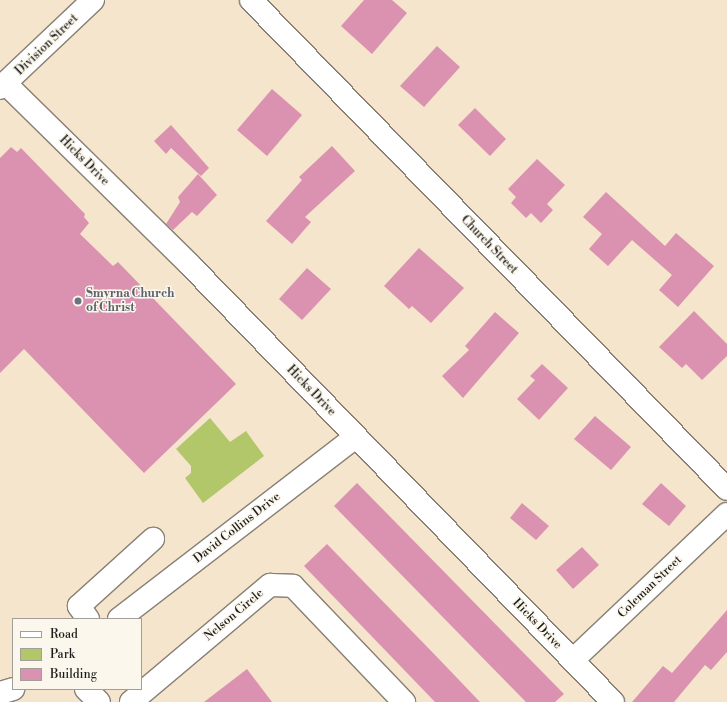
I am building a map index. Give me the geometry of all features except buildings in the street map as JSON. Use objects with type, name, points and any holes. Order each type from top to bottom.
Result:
[{"type":"street","name":"Division Street","points":[[3,86],[93,0]]},
{"type":"street","name":"Church Street","points":[[251,0],[727,489]]},
{"type":"street","name":"Hicks Drive","points":[[3,86],[190,266],[613,702]]},
{"type":"street","name":"David Collins Drive","points":[[120,618],[355,437]]},
{"type":"street","name":"Coleman Street","points":[[573,660],[727,514]]},
{"type":"street","points":[[87,618],[79,606],[153,539]]},
{"type":"street","name":"Nelson Circle","points":[[131,702],[270,585],[293,586],[404,702]]},
{"type":"street","points":[[0,694],[12,689]]},
{"type":"street","points":[[87,690],[99,702]]},
{"type":"green space","points":[[210,418],[230,442],[246,431],[264,456],[203,503],[185,478],[191,473],[191,466],[176,449]]},
{"type":"place","name":"Smyrna Church of Christ","points":[[78,301]]}]
